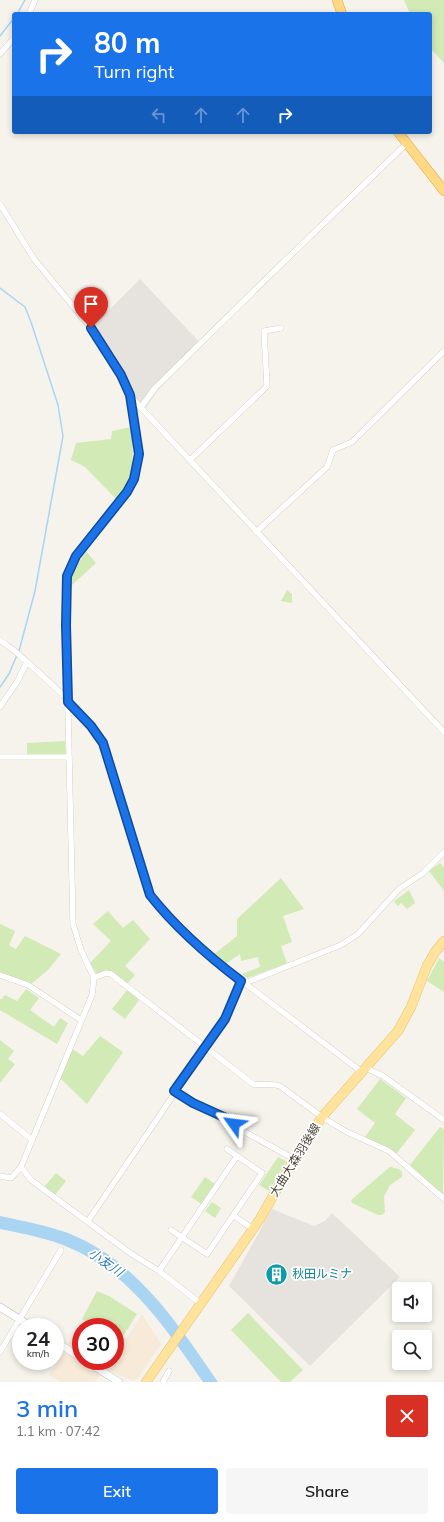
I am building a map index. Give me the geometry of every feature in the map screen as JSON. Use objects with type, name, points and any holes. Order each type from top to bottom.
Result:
[{"type":"highway","points":[[337,0],[341,12]]},
{"type":"highway","points":[[399,134],[444,191]]},
{"type":"main road","name":"大曲大森羽後線","points":[[146,1382],[253,1229],[294,1159],[322,1117],[398,1031],[411,1007],[427,966],[435,952],[444,941]]},
{"type":"street","points":[[30,12],[35,0]]},
{"type":"street","points":[[0,54],[12,40]]},
{"type":"street","points":[[141,407],[161,382],[406,144]]},
{"type":"street","points":[[0,204],[34,259],[91,328],[108,352],[121,375],[130,395],[139,454],[134,479],[121,502],[76,556],[67,576],[66,625],[73,924],[81,950],[94,978],[92,995],[20,1167],[11,1178],[0,1176]]},
{"type":"street","points":[[191,459],[266,386],[264,331],[281,328]]},
{"type":"street","points":[[256,532],[327,467],[333,450],[352,442],[444,351]]},
{"type":"street","points":[[130,395],[191,459],[256,532],[444,732]]},
{"type":"street","points":[[0,640],[27,662],[68,702],[91,726],[103,743],[150,895],[161,910],[210,957],[243,982],[364,1070],[383,1076],[444,1120]]},
{"type":"street","points":[[0,707],[17,682],[27,662]]},
{"type":"street","points":[[0,757],[69,757]]},
{"type":"street","points":[[88,1221],[174,1091],[225,1019],[243,982],[341,945],[358,934],[399,889],[423,873],[444,852]]},
{"type":"street","points":[[94,978],[111,974],[204,1048],[253,1084],[259,1086],[274,1084],[280,1086],[322,1117],[347,1132],[389,1151],[444,1199]]},
{"type":"street","points":[[0,975],[28,986],[82,1020]]},
{"type":"street","points":[[174,1091],[193,1103],[226,1118],[245,1132],[294,1159]]},
{"type":"street","points":[[0,1114],[31,1139]]},
{"type":"street","points":[[171,1230],[207,1254],[234,1216],[262,1173],[227,1149]]},
{"type":"street","points":[[159,1271],[237,1156]]},
{"type":"street","points":[[20,1167],[31,1180],[130,1253],[159,1271],[200,1303]]},
{"type":"street","points":[[234,1216],[253,1229]]},
{"type":"street","points":[[21,1318],[61,1250]]},
{"type":"street","points":[[0,1307],[18,1318]]},
{"type":"street","points":[[0,1352],[12,1332]]},
{"type":"street","points":[[100,1370],[119,1382]]},
{"type":"street","points":[[163,1382],[169,1371]]},
{"type":"shaded area","points":[[140,279],[202,345],[158,390],[146,408],[138,412],[126,379],[93,326]]},
{"type":"shaded area","points":[[272,1209],[314,1226],[325,1221],[332,1213],[400,1277],[395,1282],[392,1282],[392,1285],[310,1366],[229,1286]]},
{"type":"shaded area","points":[[142,1314],[161,1344],[138,1378],[133,1381],[109,1370],[124,1370],[124,1343]]},
{"type":"shaded area","points":[[72,1337],[72,1346],[68,1344]]},
{"type":"shaded area","points":[[64,1352],[72,1357],[72,1370],[92,1370],[100,1375],[95,1382],[61,1382],[49,1375],[52,1370],[64,1370]]},
{"type":"green space","points":[[404,0],[444,0],[444,63],[432,50],[432,12],[409,12]]},
{"type":"green space","points":[[131,427],[133,448],[132,466],[128,482],[118,501],[85,467],[71,460],[76,443],[111,439],[112,431]]},
{"type":"green space","points":[[86,551],[96,563],[71,586],[71,575]]},
{"type":"green space","points":[[287,590],[292,594],[292,603],[281,601]]},
{"type":"green space","points":[[65,741],[66,754],[27,756],[27,743]]},
{"type":"green space","points":[[440,863],[444,867],[444,891],[429,871]]},
{"type":"green space","points":[[281,878],[304,909],[283,916],[292,942],[281,946],[287,963],[247,978],[242,974],[260,967],[258,957],[241,961],[240,954],[225,964],[213,955],[237,936],[237,919]]},
{"type":"green space","points":[[409,890],[415,903],[407,909],[401,903],[398,906],[394,901]]},
{"type":"green space","points":[[108,911],[123,928],[133,920],[150,939],[125,966],[135,975],[127,984],[114,973],[107,972],[97,974],[90,963],[111,941],[93,924]]},
{"type":"green space","points":[[0,924],[15,931],[9,945],[16,949],[25,936],[61,954],[48,970],[31,984],[0,972]]},
{"type":"green space","points":[[439,958],[444,962],[444,992],[427,981]]},
{"type":"green space","points":[[26,989],[39,998],[30,1010],[54,1027],[60,1018],[68,1023],[57,1044],[0,1010],[0,999],[2,999],[5,995],[17,1001]]},
{"type":"green space","points":[[127,990],[139,1000],[125,1019],[112,1009]]},
{"type":"green space","points":[[100,1036],[123,1052],[87,1104],[59,1077],[72,1049],[83,1056]]},
{"type":"green space","points":[[0,1040],[14,1051],[8,1059],[15,1064],[0,1083]]},
{"type":"green space","points":[[380,1079],[406,1098],[395,1114],[415,1130],[396,1154],[391,1149],[365,1137],[375,1123],[357,1109]]},
{"type":"green space","points":[[440,1127],[444,1130],[443,1195],[410,1165]]},
{"type":"green space","points":[[278,1157],[286,1161],[269,1191],[259,1185]]},
{"type":"green space","points":[[390,1167],[399,1169],[402,1172],[402,1177],[390,1185],[384,1196],[385,1212],[382,1215],[378,1215],[352,1203],[351,1200]]},
{"type":"green space","points":[[56,1173],[66,1181],[55,1195],[44,1187]]},
{"type":"green space","points":[[205,1177],[215,1184],[201,1204],[191,1197]]},
{"type":"green space","points":[[212,1202],[221,1208],[215,1218],[205,1211]]},
{"type":"green space","points":[[97,1291],[109,1296],[137,1314],[124,1335],[124,1318],[83,1318]]},
{"type":"green space","points":[[248,1313],[303,1370],[290,1382],[281,1382],[231,1330]]},
{"type":"water","name":"小友川","points":[[0,1216],[43,1225],[68,1233],[93,1245],[115,1260],[154,1296],[171,1316],[218,1382],[203,1382],[146,1305],[111,1273],[91,1259],[70,1248],[36,1237],[0,1229]]},
{"type":"waterway","points":[[18,12],[25,0]]},
{"type":"waterway","points":[[0,36],[12,21]]},
{"type":"waterway","points":[[0,288],[25,307],[58,405],[63,436],[35,591],[19,651]]},
{"type":"waterway","points":[[0,687],[9,674],[17,655]]},
{"type":"place","name":"秋田ルミナ","points":[[277,1274]]},
{"type":"route","points":[[91,328],[108,352],[130,395],[139,454],[134,479],[127,492],[121,502],[76,556],[67,576],[66,625],[68,702],[91,726],[103,743],[144,884],[150,895],[161,910],[210,957],[241,981],[225,1019],[174,1091],[193,1103],[226,1118],[234,1124]]}]
